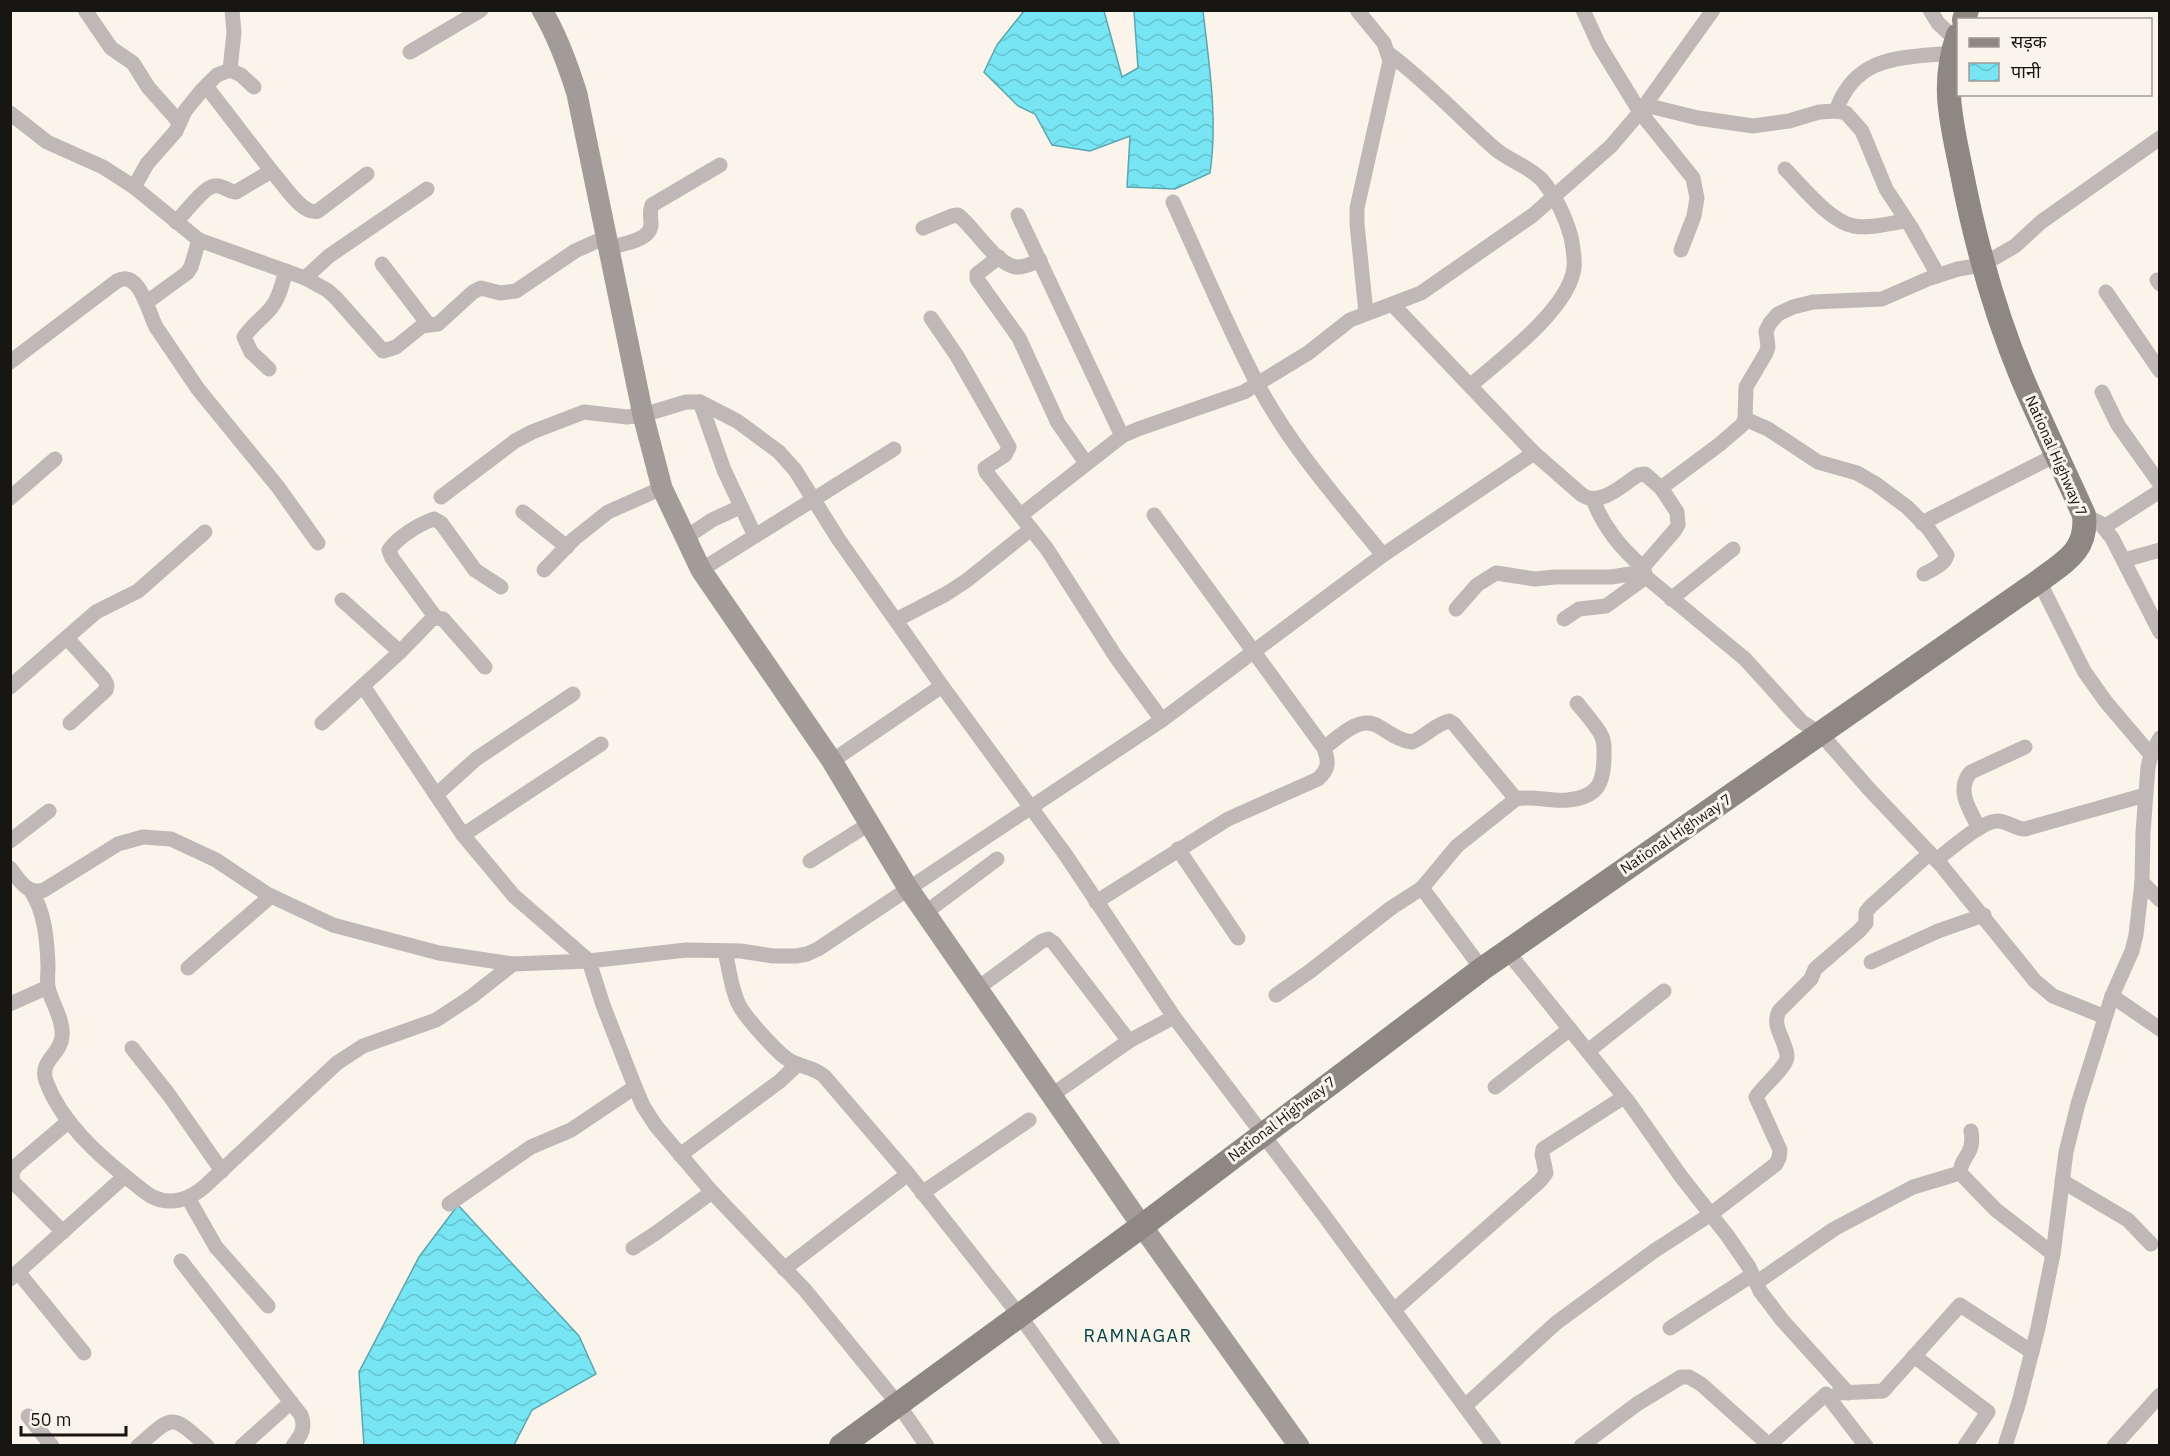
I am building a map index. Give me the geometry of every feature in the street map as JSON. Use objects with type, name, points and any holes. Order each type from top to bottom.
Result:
[{"type":"main road","points":[[542,10],[568,64],[577,94],[643,415],[662,488],[701,570],[832,761],[925,913],[1142,1226],[1299,1446]]},
{"type":"main road","name":"National Highway 7","points":[[841,1446],[1142,1226],[1482,969],[2039,581],[2079,548],[2086,527],[2094,521],[2056,455],[2022,377],[1982,265],[1951,120],[1948,72],[1957,40]]},
{"type":"street","points":[[85,10],[111,48],[133,63],[148,87],[179,122]]},
{"type":"street","points":[[230,70],[234,32],[232,10]]},
{"type":"street","points":[[410,52],[481,10]]},
{"type":"street","points":[[1357,10],[1384,43],[1390,61],[1357,208],[1366,313]]},
{"type":"street","points":[[1583,10],[1599,45],[1693,178],[1697,198],[1694,216],[1682,250]]},
{"type":"street","points":[[1020,515],[1122,436],[1258,385],[1308,353],[1350,320],[1420,293],[1446,277],[1533,215],[1611,146],[1643,108],[1713,10]]},
{"type":"street","points":[[1930,10],[1938,23],[1957,36]]},
{"type":"street","points":[[1836,111],[1847,86],[1859,75],[1880,62],[1957,37]]},
{"type":"street","points":[[1388,53],[1440,96],[1494,148],[1529,168],[1541,180],[1563,210],[1574,251],[1574,269],[1570,281],[1544,320],[1526,339],[1470,386]]},
{"type":"street","points":[[134,187],[152,156],[176,131],[185,111],[217,75],[230,70],[241,75],[254,87]]},
{"type":"street","points":[[206,86],[273,173],[305,209],[314,213],[318,211],[367,174]]},
{"type":"street","points":[[1643,108],[1753,126],[1789,122],[1819,112],[1846,113],[1862,131],[1882,182],[1938,275]]},
{"type":"street","points":[[10,113],[47,142],[103,167],[134,187],[199,240],[305,278],[336,298],[378,349],[383,351],[396,347],[416,329],[428,324],[438,324],[473,292],[481,288],[500,293],[516,291],[575,250],[642,237],[649,232],[651,225],[649,212],[652,205],[720,165]]},
{"type":"street","points":[[1660,488],[1720,444],[1737,430],[1745,419],[1746,387],[1766,353],[1768,347],[1766,331],[1778,314],[1792,307],[1813,302],[1882,299],[1938,275],[1982,265],[2015,246],[2041,222],[2160,138]]},
{"type":"street","points":[[1785,169],[1828,213],[1847,224],[1857,227],[1906,221]]},
{"type":"street","points":[[176,222],[206,189],[214,186],[236,192],[268,172],[273,173]]},
{"type":"street","points":[[305,278],[329,256],[427,189]]},
{"type":"street","points":[[1173,202],[1258,385],[1288,433],[1383,555]]},
{"type":"street","points":[[922,228],[958,215],[999,257],[1015,267],[1040,261]]},
{"type":"street","points":[[1018,215],[1122,436]]},
{"type":"street","points":[[147,302],[187,273],[199,240]]},
{"type":"street","points":[[999,257],[980,270],[977,279],[1018,338],[1058,423],[1086,463]]},
{"type":"street","points":[[382,264],[428,324]]},
{"type":"street","points":[[269,369],[252,352],[244,337],[249,329],[272,307],[286,271]]},
{"type":"street","points":[[10,362],[124,278],[129,278],[147,302],[150,316],[156,327],[198,389],[278,487],[318,543]]},
{"type":"street","points":[[2106,292],[2160,371]]},
{"type":"street","points":[[1393,305],[1534,453],[1582,495],[1593,500],[1603,520],[1644,572],[1671,599],[1745,659],[1802,722],[1821,734],[1984,915],[2044,990],[2053,996],[2105,1017]]},
{"type":"street","points":[[931,318],[957,356],[1009,447],[1008,452],[985,468],[986,472],[1063,571],[1116,657],[1162,720]]},
{"type":"street","points":[[2102,392],[2124,433],[2160,484]]},
{"type":"street","points":[[441,497],[515,441],[574,414],[599,412],[627,417],[643,415],[686,402],[700,402],[737,421],[779,452],[795,470],[839,540],[942,686],[1031,806],[1174,1017],[1494,1446]]},
{"type":"street","points":[[700,402],[724,470],[755,536]]},
{"type":"street","points":[[1745,419],[1774,432],[1818,462],[1857,473],[1907,507],[1922,522],[1947,555],[1939,565],[1924,574]]},
{"type":"street","points":[[701,570],[894,448]]},
{"type":"street","points":[[31,891],[44,890],[118,844],[143,837],[171,839],[216,860],[271,896],[333,925],[439,953],[513,964],[589,961],[686,950],[741,951],[773,956],[807,954],[818,949],[1162,720],[1383,555],[1534,453]]},
{"type":"street","points":[[1922,522],[2056,455]]},
{"type":"street","points":[[10,498],[56,459]]},
{"type":"street","points":[[1564,619],[1579,609],[1606,606],[1644,572],[1678,525],[1677,512],[1660,488],[1645,474],[1638,475],[1608,495],[1593,500]]},
{"type":"street","points":[[544,570],[608,512],[662,488]]},
{"type":"street","points":[[2160,491],[2094,521],[2124,560],[2160,632]]},
{"type":"street","points":[[685,538],[712,520],[740,507]]},
{"type":"street","points":[[523,512],[567,547]]},
{"type":"street","points":[[1096,902],[1244,810],[1318,779],[1326,772],[1328,766],[1324,748],[1154,515]]},
{"type":"street","points":[[436,618],[392,558],[389,550],[393,544],[427,521],[434,519],[441,523],[474,570],[501,587]]},
{"type":"street","points":[[896,621],[966,581],[1031,528]]},
{"type":"street","points":[[10,687],[96,612],[129,597],[147,584],[205,532]]},
{"type":"street","points":[[1671,599],[1733,549]]},
{"type":"street","points":[[2124,560],[2160,550]]},
{"type":"street","points":[[1456,609],[1477,585],[1496,573],[1535,579],[1611,577],[1644,572]]},
{"type":"street","points":[[2039,581],[2084,671],[2106,702],[2151,755]]},
{"type":"street","points":[[342,600],[400,652]]},
{"type":"street","points":[[322,723],[400,652],[431,620],[436,618],[442,619],[485,667]]},
{"type":"street","points":[[67,638],[107,685],[106,690],[70,723]]},
{"type":"street","points":[[363,686],[463,835],[514,896],[589,961],[603,1005],[643,1107],[656,1126],[712,1192],[805,1290],[898,1404],[927,1446]]},
{"type":"street","points":[[832,761],[942,686]]},
{"type":"street","points":[[436,795],[476,759],[573,694]]},
{"type":"street","points":[[1276,995],[1391,908],[1422,888],[1457,846],[1516,799],[1526,797],[1568,800],[1582,797],[1593,791],[1601,783],[1604,774],[1604,743],[1601,734],[1577,703]]},
{"type":"street","points":[[1324,748],[1354,725],[1361,723],[1376,724],[1394,737],[1412,742],[1449,721],[1516,799]]},
{"type":"street","points":[[2005,1445],[2032,1352],[2053,1254],[2066,1152],[2078,1104],[2112,996],[2132,951],[2136,935],[2142,882],[2145,795],[2151,755],[2160,738]]},
{"type":"street","points":[[463,835],[601,744]]},
{"type":"street","points":[[1979,828],[1969,811],[1965,798],[1963,785],[1966,777],[1971,772],[2025,747]]},
{"type":"street","points":[[1465,1406],[1556,1323],[1654,1251],[1711,1214],[1776,1164],[1780,1150],[1756,1097],[1785,1064],[1787,1056],[1777,1028],[1776,1017],[1810,979],[1815,969],[1866,923],[1866,912],[1871,906],[1933,857],[1994,821],[2003,822],[2017,829],[2025,829],[2145,795]]},
{"type":"street","points":[[10,841],[48,811]]},
{"type":"street","points":[[810,861],[870,824]]},
{"type":"street","points":[[1178,849],[1238,938]]},
{"type":"street","points":[[925,913],[997,859]]},
{"type":"street","points":[[10,868],[31,891],[42,912],[48,987],[63,1032],[59,1048],[49,1058],[44,1068],[46,1080],[69,1121],[98,1154],[153,1197],[168,1201],[188,1198],[196,1194],[337,1063],[363,1047],[436,1020],[471,997],[513,964]]},
{"type":"street","points":[[2142,882],[2160,900]]},
{"type":"street","points":[[1422,888],[1482,969]]},
{"type":"street","points":[[188,968],[271,896]]},
{"type":"street","points":[[1871,962],[1938,932],[1984,915]]},
{"type":"street","points":[[978,988],[1042,941],[1048,939],[1054,943],[1129,1041]]},
{"type":"street","points":[[725,951],[735,993],[746,1015],[784,1057],[817,1070],[824,1076],[908,1174],[1020,1316],[1111,1445]]},
{"type":"street","points":[[1507,951],[1624,1097],[1727,1235],[1749,1267],[1754,1279],[1800,1341],[1848,1393]]},
{"type":"street","points":[[10,1004],[48,987]]},
{"type":"street","points":[[1588,1051],[1664,991]]},
{"type":"street","points":[[2112,996],[2160,1029]]},
{"type":"street","points":[[1052,1095],[1129,1041],[1174,1017]]},
{"type":"street","points":[[1495,1086],[1570,1029]]},
{"type":"street","points":[[132,1048],[169,1095],[222,1171]]},
{"type":"street","points":[[680,1155],[780,1081],[798,1064]]},
{"type":"street","points":[[449,1204],[531,1147],[571,1130],[635,1087]]},
{"type":"street","points":[[1394,1310],[1540,1181],[1546,1173],[1543,1149],[1624,1097]]},
{"type":"street","points":[[922,1193],[1029,1120]]},
{"type":"street","points":[[63,1232],[13,1187],[12,1173],[16,1166],[69,1121]]},
{"type":"street","points":[[1971,1131],[1972,1148],[1960,1168],[1960,1173],[1996,1210],[2053,1254]]},
{"type":"street","points":[[1670,1328],[1834,1229],[1913,1187],[1960,1173]]},
{"type":"street","points":[[784,1269],[908,1174]]},
{"type":"street","points":[[84,1353],[14,1275],[125,1176]]},
{"type":"street","points":[[2062,1181],[2128,1220],[2151,1244]]},
{"type":"street","points":[[633,1248],[712,1192]]},
{"type":"street","points":[[188,1198],[216,1247],[268,1306]]},
{"type":"street","points":[[181,1261],[301,1415],[304,1430],[293,1446]]},
{"type":"street","points":[[1581,1446],[1637,1404],[1682,1377],[1689,1377],[1701,1384],[1769,1445],[1826,1394],[1883,1391],[1960,1305],[2032,1352]]},
{"type":"street","points":[[1914,1356],[1988,1412],[1965,1446]]},
{"type":"street","points":[[1826,1394],[1866,1446]]},
{"type":"street","points":[[2114,1446],[2160,1395]]},
{"type":"street","points":[[242,1446],[291,1402]]},
{"type":"street","points":[[28,1416],[52,1446]]},
{"type":"street","points":[[138,1446],[165,1423],[173,1420],[183,1425],[207,1446]]},
{"type":"water","points":[[1024,11],[1104,11],[1122,77],[1138,68],[1134,11],[1203,11],[1213,112],[1210,173],[1175,189],[1127,187],[1130,136],[1090,151],[1052,145],[1035,114],[1018,106],[984,72],[997,45]]},
{"type":"water","points":[[458,1205],[579,1336],[596,1374],[532,1410],[514,1445],[364,1446],[359,1372],[419,1257]]},
{"type":"district","name":"RAMNAGAR","points":[[1138,1336]]}]
